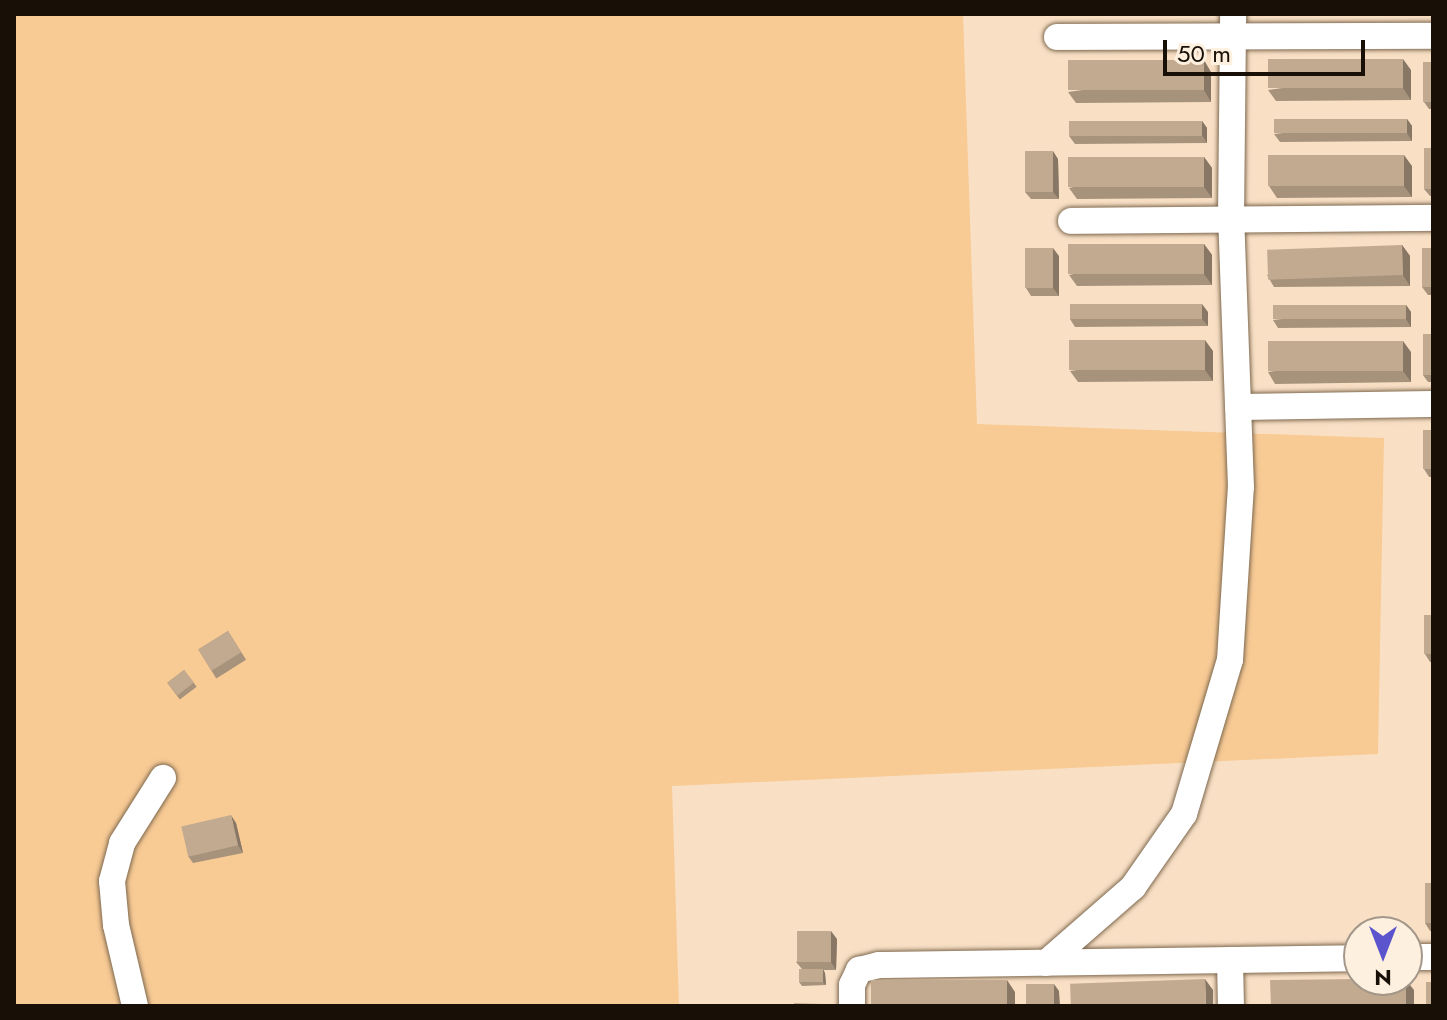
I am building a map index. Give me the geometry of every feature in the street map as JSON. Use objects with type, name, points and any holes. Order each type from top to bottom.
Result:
[{"type":"street","points":[[1046,963],[1133,887],[1184,814],[1230,660],[1241,487],[1231,219],[1233,24]]},
{"type":"street","points":[[1057,37],[1233,24],[1433,36]]},
{"type":"street","points":[[1071,221],[1433,218]]},
{"type":"street","points":[[1238,407],[1433,404]]},
{"type":"street","points":[[135,1006],[116,925],[112,881],[122,843],[163,778]]},
{"type":"street","points":[[852,1006],[852,985],[859,970],[879,965],[1343,958]]},
{"type":"street","points":[[1230,960],[1231,1006]]},
{"type":"shaded area","points":[[14,14],[963,14],[977,424],[1384,438],[1378,754],[672,786],[679,1006],[14,1006]]},
{"type":"building","points":[[1268,59],[1403,59],[1403,88],[1268,88]]},
{"type":"building","points":[[1068,60],[1204,60],[1204,90],[1068,90]]},
{"type":"building","points":[[1423,62],[1433,62],[1433,102],[1423,102]]},
{"type":"building","points":[[1274,119],[1407,119],[1407,133],[1274,133]]},
{"type":"building","points":[[1069,121],[1202,121],[1202,136],[1069,136]]},
{"type":"building","points":[[1424,148],[1433,148],[1433,189],[1424,189]]},
{"type":"building","points":[[1025,151],[1053,151],[1053,192],[1025,192]]},
{"type":"building","points":[[1268,155],[1404,155],[1404,186],[1268,186]]},
{"type":"building","points":[[1068,157],[1204,157],[1204,187],[1068,187]]},
{"type":"building","points":[[1068,244],[1204,244],[1204,274],[1068,274]]},
{"type":"building","points":[[1402,245],[1403,275],[1268,280],[1267,250]]},
{"type":"building","points":[[1025,248],[1053,248],[1053,288],[1025,288]]},
{"type":"building","points":[[1422,248],[1433,248],[1433,287],[1422,287]]},
{"type":"building","points":[[1070,304],[1202,304],[1202,319],[1070,319]]},
{"type":"building","points":[[1273,305],[1406,305],[1406,319],[1273,319]]},
{"type":"building","points":[[1423,334],[1433,334],[1433,375],[1423,375]]},
{"type":"building","points":[[1069,340],[1205,340],[1205,370],[1069,370]]},
{"type":"building","points":[[1268,341],[1403,341],[1403,371],[1268,371]]},
{"type":"building","points":[[1423,430],[1433,430],[1433,469],[1423,469]]},
{"type":"building","points":[[1424,615],[1433,615],[1433,654],[1424,654]]},
{"type":"building","points":[[228,631],[241,652],[212,671],[198,650]]},
{"type":"building","points":[[184,670],[194,683],[177,696],[167,683]]},
{"type":"building","points":[[231,815],[238,845],[188,857],[181,826]]},
{"type":"building","points":[[1425,883],[1433,883],[1433,923],[1425,923]]},
{"type":"building","points":[[797,931],[831,931],[831,962],[797,962]]},
{"type":"building","points":[[799,969],[823,969],[823,982],[799,982]]},
{"type":"building","points":[[1205,979],[1206,1006],[1071,1006],[1070,984]]},
{"type":"building","points":[[1343,979],[1343,996],[1406,996],[1406,1006],[1271,1006],[1270,980]]},
{"type":"building","points":[[871,980],[1007,980],[1007,1006],[871,1006]]},
{"type":"building","points":[[1426,982],[1433,982],[1433,1006],[1426,1006]]},
{"type":"building","points":[[1026,984],[1054,984],[1054,1006],[1026,1006]]},
{"type":"building","points":[[794,1003],[822,1004],[822,1006],[794,1006]]}]
